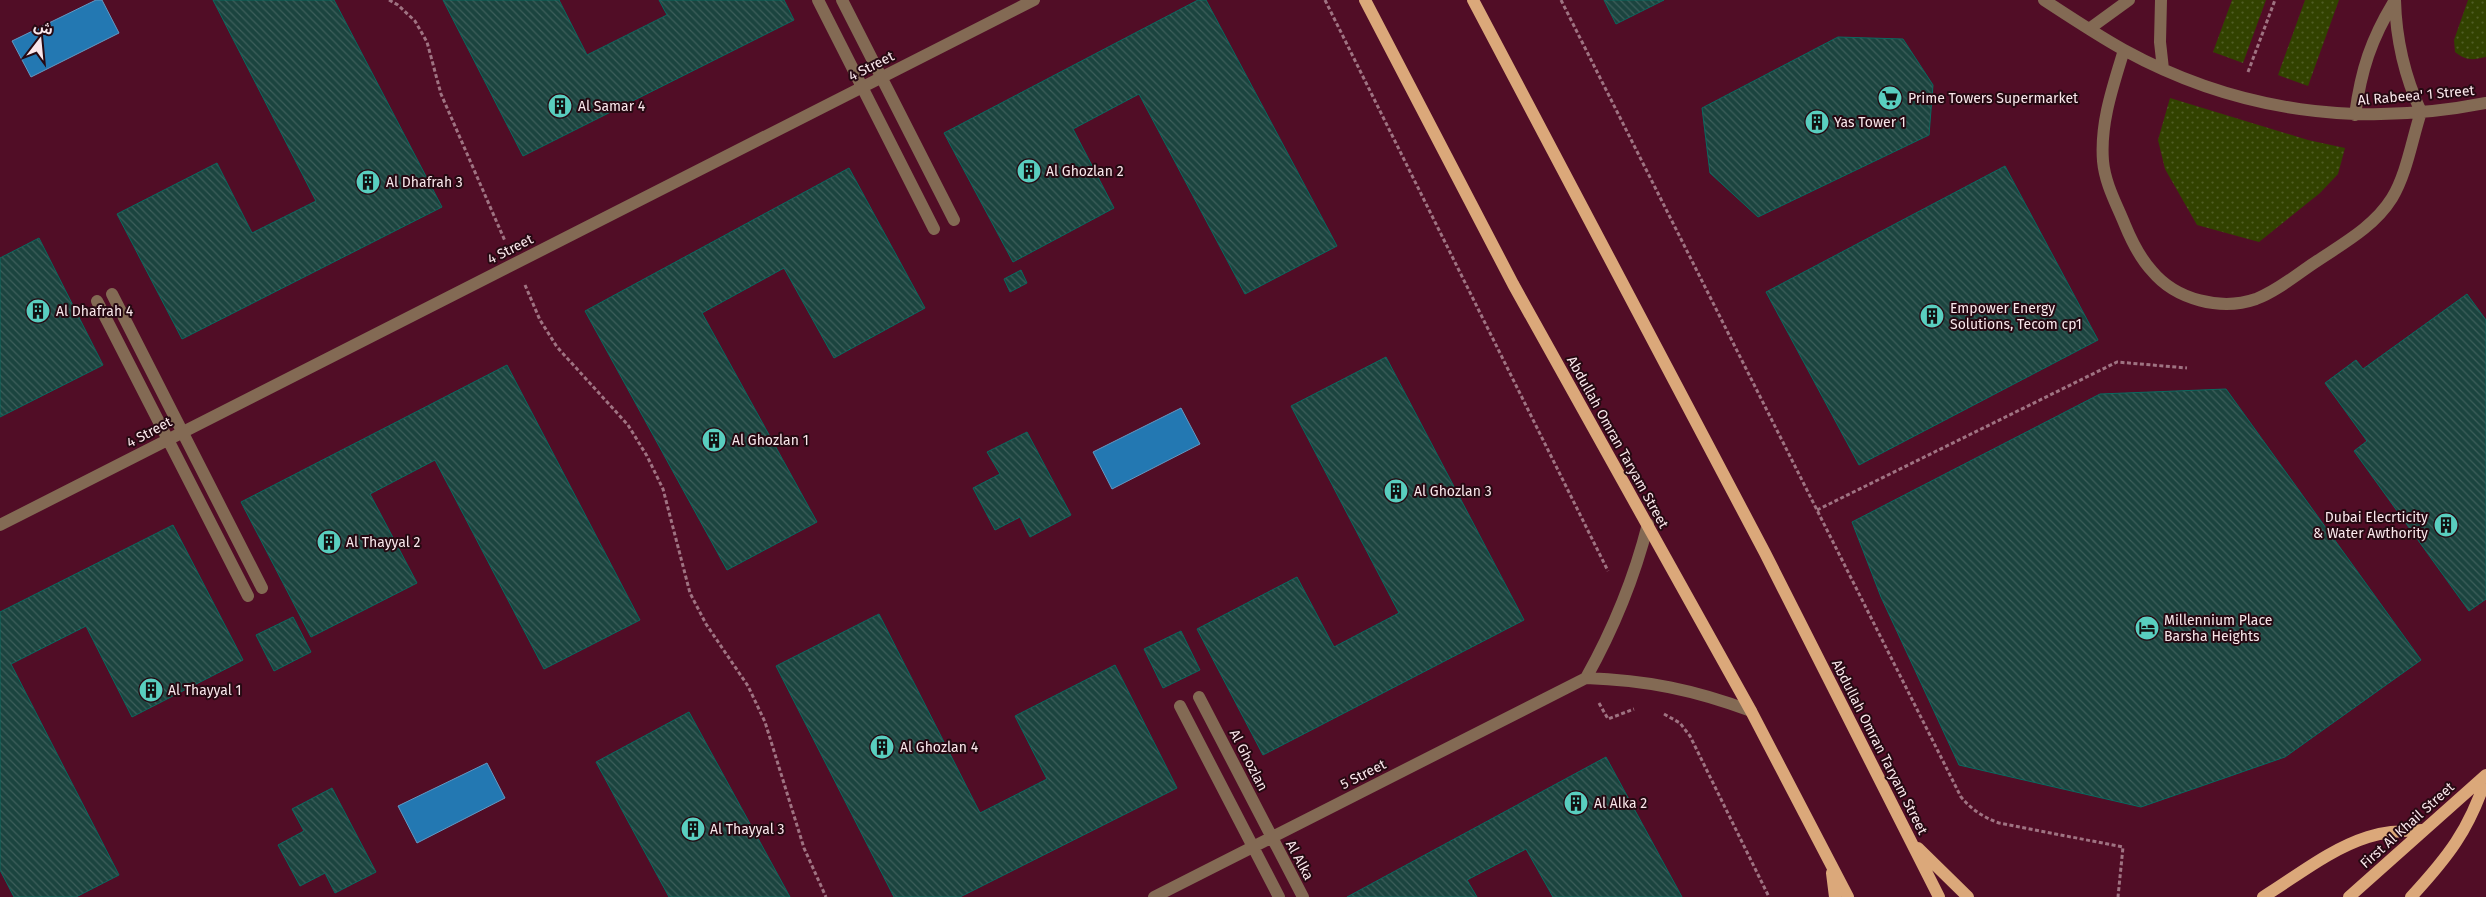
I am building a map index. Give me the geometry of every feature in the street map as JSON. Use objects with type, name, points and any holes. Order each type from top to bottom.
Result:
[{"type":"main road","name":"Abdullah Omran Taryam Street","points":[[1365,0],[1513,284],[1751,711],[1848,897]]},
{"type":"main road","name":"Abdullah Omran Taryam Street","points":[[1473,0],[1766,553],[1939,897]]},
{"type":"main road","points":[[2411,897],[2452,851],[2477,804],[2486,777]]},
{"type":"main road","name":"First Al Khail Street","points":[[2349,897],[2422,830],[2486,777]]},
{"type":"main road","points":[[2263,897],[2344,846],[2387,833],[2422,830]]},
{"type":"main road","points":[[1910,839],[1968,897]]},
{"type":"main road","points":[[1832,865],[1835,897]]},
{"type":"street","points":[[818,0],[934,229]]},
{"type":"street","points":[[842,0],[954,220]]},
{"type":"street","name":"4 Street","points":[[0,525],[1034,0]]},
{"type":"street","name":"Al Rabeea' 1 Street","points":[[2044,0],[2124,50],[2163,70],[2238,98],[2296,110],[2355,115],[2421,112],[2486,103]]},
{"type":"street","points":[[2089,29],[2129,0]]},
{"type":"street","points":[[2161,0],[2160,42],[2163,70]]},
{"type":"street","points":[[2124,50],[2105,122],[2103,162],[2107,182],[2135,247],[2152,272],[2176,292],[2205,302],[2230,303],[2256,299],[2278,288],[2371,223],[2393,196],[2400,180],[2421,112],[2408,85],[2401,57],[2396,28],[2395,0]]},
{"type":"street","points":[[2355,115],[2359,84],[2367,54],[2379,26],[2395,0]]},
{"type":"street","points":[[112,294],[262,588]]},
{"type":"street","points":[[97,301],[248,596]]},
{"type":"street","points":[[1586,678],[1624,604],[1638,564],[1648,524]]},
{"type":"street","name":"5 Street","points":[[1154,897],[1586,678],[1628,680],[1670,686],[1712,696],[1751,711]]},
{"type":"street","name":"Al Ghozlan","points":[[1200,697],[1271,838]]},
{"type":"street","points":[[1180,706],[1279,897]]},
{"type":"street","name":"Al Alka","points":[[1271,838],[1303,897]]},
{"type":"path","points":[[389,0],[398,5],[415,22],[427,42],[441,94],[540,320],[557,347],[628,425],[647,456],[663,489],[690,593],[706,624],[748,686],[766,722],[804,848],[826,897]]},
{"type":"path","points":[[1326,0],[1603,562],[1609,579]]},
{"type":"path","points":[[1561,0],[1961,797],[1984,818],[1999,823],[2123,847],[2118,897]]},
{"type":"path","points":[[2238,98],[2275,0]]},
{"type":"path","points":[[1817,510],[2117,362],[2187,368]]},
{"type":"path","points":[[1586,678],[1608,719],[1637,707]]},
{"type":"path","points":[[1660,712],[1680,724],[1690,736],[1770,897]]},
{"type":"green space","points":[[2232,0],[2266,0],[2243,63],[2213,52]]},
{"type":"green space","points":[[2305,0],[2339,0],[2308,86],[2278,75]]},
{"type":"green space","points":[[2468,0],[2486,0],[2486,57],[2470,59],[2455,52],[2454,40]]},
{"type":"green space","points":[[2170,98],[2308,140],[2345,148],[2338,174],[2320,193],[2259,242],[2197,225],[2165,169],[2158,140]]},
{"type":"water","points":[[96,0],[102,0],[119,33],[31,77],[12,41]]},
{"type":"water","points":[[1181,408],[1200,444],[1112,489],[1093,452]]},
{"type":"water","points":[[487,763],[505,798],[417,843],[398,806]]},
{"type":"building","name":"Al Dhafrah 3","points":[[213,0],[334,0],[442,207],[182,339],[117,214],[217,163],[252,233],[316,201]]},
{"type":"building","name":"Al Samar 4","points":[[443,0],[559,0],[587,55],[667,15],[659,0],[784,0],[794,20],[523,156]]},
{"type":"building","name":"Al Ghozlan 2","points":[[1198,0],[1206,0],[1337,246],[1245,294],[1139,94],[1073,129],[1114,208],[1013,262],[944,133]]},
{"type":"building","points":[[1604,0],[1664,0],[1616,24]]},
{"type":"building","name":"Yas Tower 1","points":[[1838,37],[1903,39],[1933,85],[1929,135],[1758,217],[1710,173],[1702,108]]},
{"type":"building","name":"Empower Energy Solutions, Tecom cp1","points":[[2005,166],[2098,340],[1859,465],[1766,292]]},
{"type":"building","name":"Al Ghozlan 1","points":[[849,168],[925,308],[834,358],[784,268],[702,313],[817,522],[727,570],[585,311]]},
{"type":"building","name":"Al Dhafrah 4","points":[[39,238],[103,365],[0,417],[0,258]]},
{"type":"building","points":[[1021,270],[1027,283],[1010,292],[1004,279]]},
{"type":"building","name":"Dubai Elecrticity & Water Awthority","points":[[2467,294],[2486,320],[2486,599],[2469,611],[2354,451],[2367,441],[2325,383],[2356,360],[2363,369]]},
{"type":"building","name":"Al Ghozlan 3","points":[[1386,357],[1524,620],[1263,755],[1197,629],[1297,577],[1334,647],[1399,613],[1291,406]]},
{"type":"building","name":"Al Thayyal 2","points":[[507,365],[640,620],[544,669],[435,460],[370,494],[417,583],[311,637],[241,502]]},
{"type":"building","name":"Millennium Place Barsha Heights","points":[[2226,389],[2421,660],[2285,757],[2141,807],[1959,765],[1881,597],[1852,522],[2100,394]]},
{"type":"building","points":[[1027,432],[1071,515],[1030,537],[1020,517],[995,530],[973,488],[1000,474],[987,452]]},
{"type":"building","name":"Al Thayyal 1","points":[[173,525],[243,660],[132,717],[86,626],[11,664],[119,875],[76,897],[14,897],[0,870],[0,612]]},
{"type":"building","name":"Al Ghozlan 4","points":[[879,614],[980,813],[1047,779],[1015,716],[1115,665],[1177,788],[960,897],[894,897],[776,666]]},
{"type":"building","points":[[293,617],[311,652],[274,671],[256,635]]},
{"type":"building","points":[[1181,631],[1200,670],[1163,688],[1144,649]]},
{"type":"building","name":"Al Thayyal 3","points":[[689,712],[790,897],[669,897],[596,762]]},
{"type":"building","name":"Al Alka 2","points":[[1606,757],[1682,897],[1553,897],[1526,849],[1467,880],[1477,897],[1347,897]]},
{"type":"building","points":[[332,788],[376,872],[335,893],[325,873],[300,886],[278,845],[304,831],[292,809]]},
{"type":"place","name":"Prime Towers Supermarket","points":[[1890,98]]},
{"type":"place","name":"Al Samar 4","points":[[560,106]]},
{"type":"place","name":"Yas Tower 1","points":[[1817,122]]},
{"type":"place","name":"Al Ghozlan 2","points":[[1029,171]]},
{"type":"place","name":"Al Dhafrah 3","points":[[368,182]]},
{"type":"place","name":"Al Dhafrah 4","points":[[38,311]]},
{"type":"place","name":"Empower Energy Solutions, Tecom cp1","points":[[1932,316]]},
{"type":"place","name":"Al Ghozlan 1","points":[[714,440]]},
{"type":"place","name":"Al Ghozlan 3","points":[[1396,491]]},
{"type":"place","name":"Dubai Elecrticity & Water Awthority","points":[[2446,525]]},
{"type":"place","name":"Al Thayyal 2","points":[[329,542]]},
{"type":"place","name":"Millennium Place Barsha Heights","points":[[2147,628]]},
{"type":"place","name":"Al Thayyal 1","points":[[151,690]]},
{"type":"place","name":"Al Ghozlan 4","points":[[882,747]]},
{"type":"place","name":"Al Alka 2","points":[[1576,803]]},
{"type":"place","name":"Al Thayyal 3","points":[[693,829]]}]
